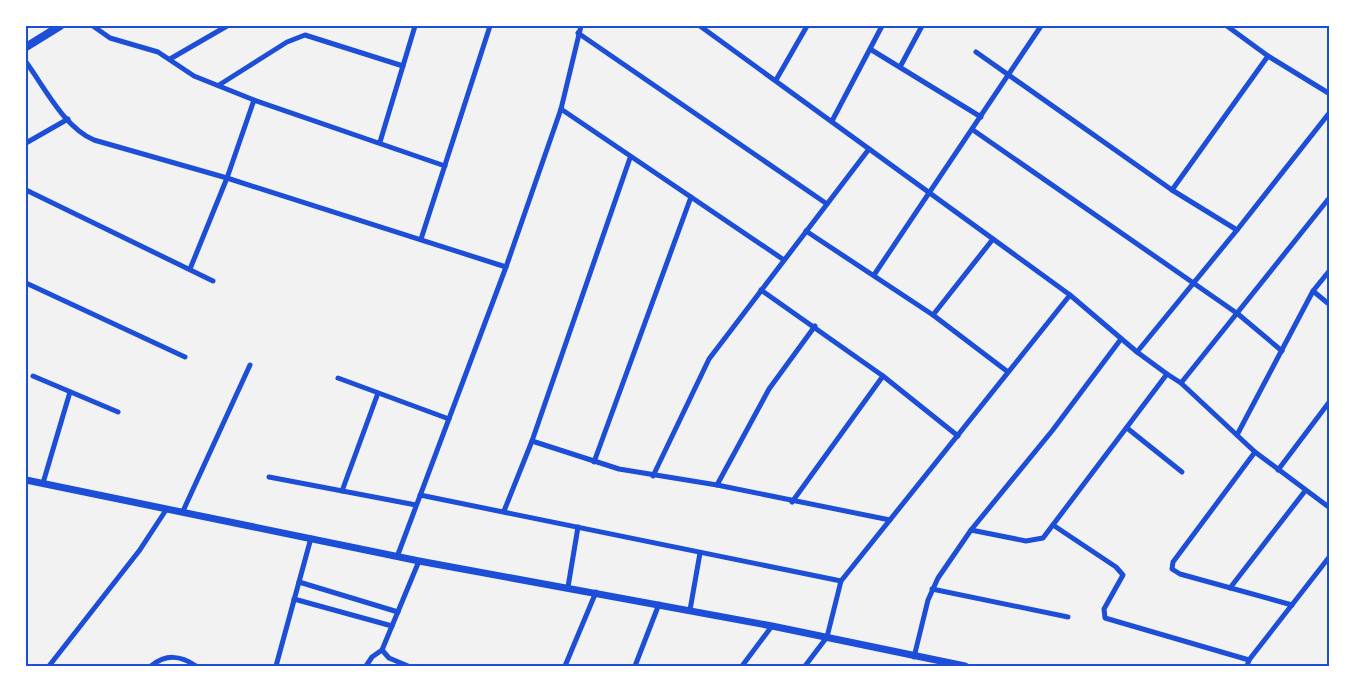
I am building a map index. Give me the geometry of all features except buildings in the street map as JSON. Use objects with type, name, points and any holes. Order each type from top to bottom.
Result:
[{"type":"main road","points":[[26,47],[60,26]]},
{"type":"street","points":[[93,26],[110,38],[158,52],[194,76],[254,100],[445,166]]},
{"type":"street","points":[[170,59],[227,26]]},
{"type":"street","points":[[408,26],[413,34]]},
{"type":"street","points":[[380,142],[415,26]]},
{"type":"street","points":[[421,239],[490,26]]},
{"type":"street","points":[[397,556],[506,267],[561,109],[581,26]]},
{"type":"street","points":[[700,26],[1070,295],[1137,352],[1180,383],[1255,452],[1329,508]]},
{"type":"street","points":[[776,80],[807,26]]},
{"type":"street","points":[[832,121],[882,26]]},
{"type":"street","points":[[900,67],[922,26]]},
{"type":"street","points":[[874,275],[1041,26]]},
{"type":"street","points":[[1227,26],[1268,56],[1329,94]]},
{"type":"street","points":[[578,33],[827,204]]},
{"type":"street","points":[[219,85],[286,42],[305,35],[403,66]]},
{"type":"street","points":[[870,49],[981,117]]},
{"type":"street","points":[[976,52],[1007,77],[1172,190],[1237,230]]},
{"type":"street","points":[[1172,190],[1268,56]]},
{"type":"street","points":[[26,62],[68,119],[85,136],[94,140],[227,178],[506,267]]},
{"type":"street","points":[[189,269],[227,178],[254,100]]},
{"type":"street","points":[[561,109],[630,158],[784,260]]},
{"type":"street","points":[[1137,352],[1237,230],[1329,112]]},
{"type":"street","points":[[26,143],[68,119]]},
{"type":"street","points":[[973,130],[1238,314],[1282,351]]},
{"type":"street","points":[[653,476],[709,359],[869,149]]},
{"type":"street","points":[[504,511],[532,441],[630,158]]},
{"type":"street","points":[[26,190],[213,281]]},
{"type":"street","points":[[594,462],[691,197]]},
{"type":"street","points":[[1180,383],[1238,314],[1329,197]]},
{"type":"street","points":[[806,231],[933,315],[1008,372]]},
{"type":"street","points":[[933,315],[993,239]]},
{"type":"street","points":[[1237,435],[1312,291],[1329,270]]},
{"type":"street","points":[[26,283],[185,357]]},
{"type":"street","points":[[761,290],[883,376],[958,436]]},
{"type":"street","points":[[1312,291],[1329,305]]},
{"type":"street","points":[[806,666],[827,638],[841,581],[1070,295]]},
{"type":"street","points":[[717,485],[770,389],[815,326]]},
{"type":"street","points":[[914,657],[932,590],[971,530],[1052,431],[1121,339]]},
{"type":"street","points":[[183,511],[250,365]]},
{"type":"street","points":[[971,530],[1035,541],[1043,538],[1167,374]]},
{"type":"street","points":[[33,376],[118,412]]},
{"type":"street","points":[[792,502],[883,376]]},
{"type":"street","points":[[338,378],[449,419]]},
{"type":"street","points":[[44,483],[70,392]]},
{"type":"street","points":[[342,491],[378,393]]},
{"type":"street","points":[[1278,470],[1329,401]]},
{"type":"street","points":[[1126,428],[1182,472]]},
{"type":"street","points":[[532,441],[594,462],[653,476],[717,485],[890,520]]},
{"type":"street","points":[[1255,452],[1172,566],[1180,574],[1292,605]]},
{"type":"street","points":[[269,477],[416,505]]},
{"type":"street","points":[[26,482],[44,483],[419,561],[659,604],[965,666]]},
{"type":"street","points":[[1230,588],[1305,491]]},
{"type":"street","points":[[420,495],[841,581]]},
{"type":"street","points":[[49,666],[139,551],[166,510]]},
{"type":"street","points":[[1053,525],[1116,567],[1123,575],[1104,609],[1105,618],[1248,663],[1329,556]]},
{"type":"street","points":[[568,587],[578,527]]},
{"type":"street","points":[[276,666],[311,538]]},
{"type":"street","points":[[690,610],[700,553]]},
{"type":"street","points":[[366,666],[372,657],[382,650],[419,561]]},
{"type":"street","points":[[299,582],[398,612]]},
{"type":"street","points":[[932,590],[1068,617]]},
{"type":"street","points":[[565,666],[596,592]]},
{"type":"street","points":[[294,599],[392,626]]},
{"type":"street","points":[[635,666],[659,604]]},
{"type":"street","points":[[742,666],[772,626]]},
{"type":"street","points":[[382,650],[389,658],[407,666]]},
{"type":"street","points":[[150,666],[171,657],[186,660],[196,666]]}]
